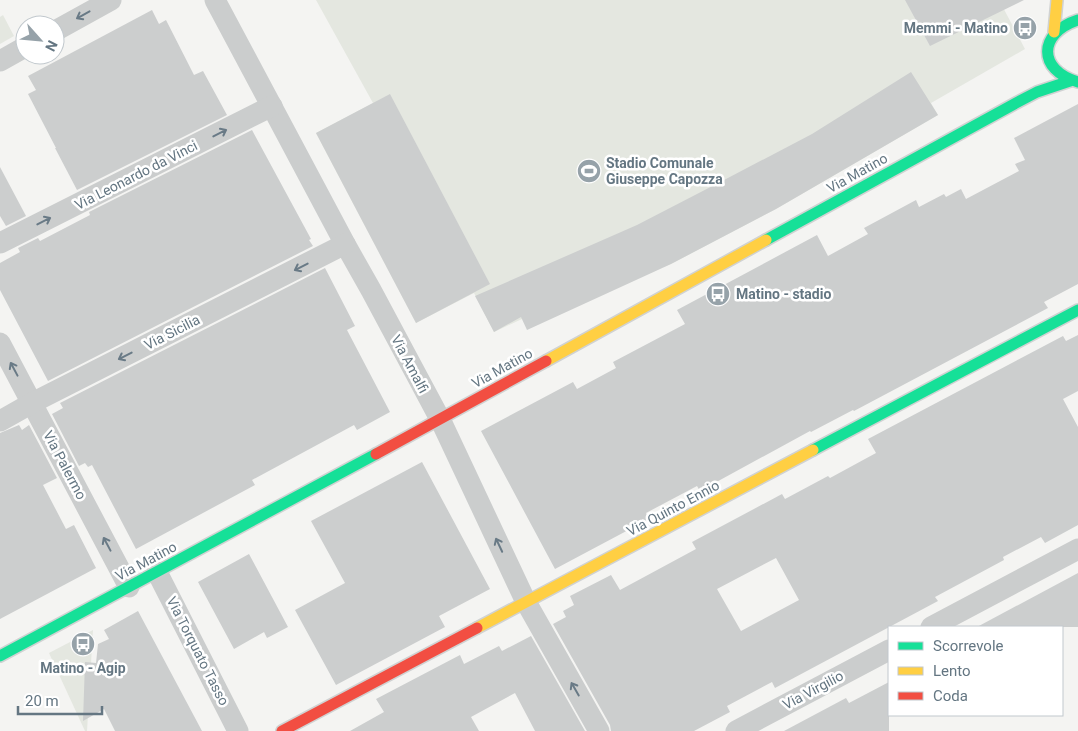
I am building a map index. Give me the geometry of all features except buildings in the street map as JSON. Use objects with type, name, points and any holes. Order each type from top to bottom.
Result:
[{"type":"street","points":[[65,25],[111,0]]},
{"type":"street","name":"Via Matino","points":[[1016,103],[1038,75],[1048,51],[1054,32],[1057,0]]},
{"type":"street","name":"Via Amalfi","points":[[220,2],[344,244],[371,290],[440,419],[526,602],[599,731]]},
{"type":"street","points":[[1054,32],[1070,21],[1078,20]]},
{"type":"street","points":[[1048,51],[1049,61],[1054,70],[1061,77],[1074,82]]},
{"type":"street","points":[[0,61],[15,53]]},
{"type":"street","name":"Via Matino","points":[[0,656],[440,419],[1016,103],[1037,92],[1074,82]]},
{"type":"street","name":"Via Leonardo da Vinci","points":[[0,243],[272,106]]},
{"type":"street","name":"Via Sicilia","points":[[0,421],[344,244]]},
{"type":"street","name":"Via Quinto Ennio","points":[[282,731],[1078,310]]},
{"type":"street","name":"Via Palermo","points":[[0,343],[129,587]]},
{"type":"street","points":[[933,626],[1078,550]]},
{"type":"street","name":"Via Torquato Tasso","points":[[157,572],[238,731]]},
{"type":"street","name":"Via Virgilio","points":[[736,731],[888,651]]},
{"type":"shaded area","name":"Stadio Comunale Giuseppe Capozza","points":[[316,0],[999,0],[1025,49],[931,103],[938,115],[776,209],[671,264],[522,319],[494,332],[474,293],[416,323],[316,133],[373,103]]},
{"type":"shaded area","points":[[3,15],[14,36],[0,44],[0,17]]},
{"type":"shaded area","points":[[93,630],[87,731],[85,731],[49,653]]},
{"type":"traffic: fast","points":[[1078,20],[1055,33],[1048,51],[1049,61],[1055,69],[1078,82]]},
{"type":"traffic: fast","points":[[766,240],[1037,92],[1070,81]]},
{"type":"traffic: fast","points":[[813,450],[1078,310]]},
{"type":"traffic: fast","points":[[0,656],[376,454]]},
{"type":"traffic: slow","points":[[1054,32],[1057,0]]},
{"type":"traffic: slow","points":[[546,361],[766,240]]},
{"type":"traffic: slow","points":[[477,628],[813,450]]},
{"type":"traffic: jam","points":[[376,454],[546,361]]},
{"type":"traffic: jam","points":[[282,731],[477,628]]},
{"type":"place","name":"Memmi - Matino","points":[[1025,28]]},
{"type":"place","name":"Stadio Comunale Giuseppe Capozza","points":[[589,171]]},
{"type":"place","name":"Matino - stadio","points":[[718,294]]},
{"type":"place","name":"Matino - Agip","points":[[83,644]]}]
